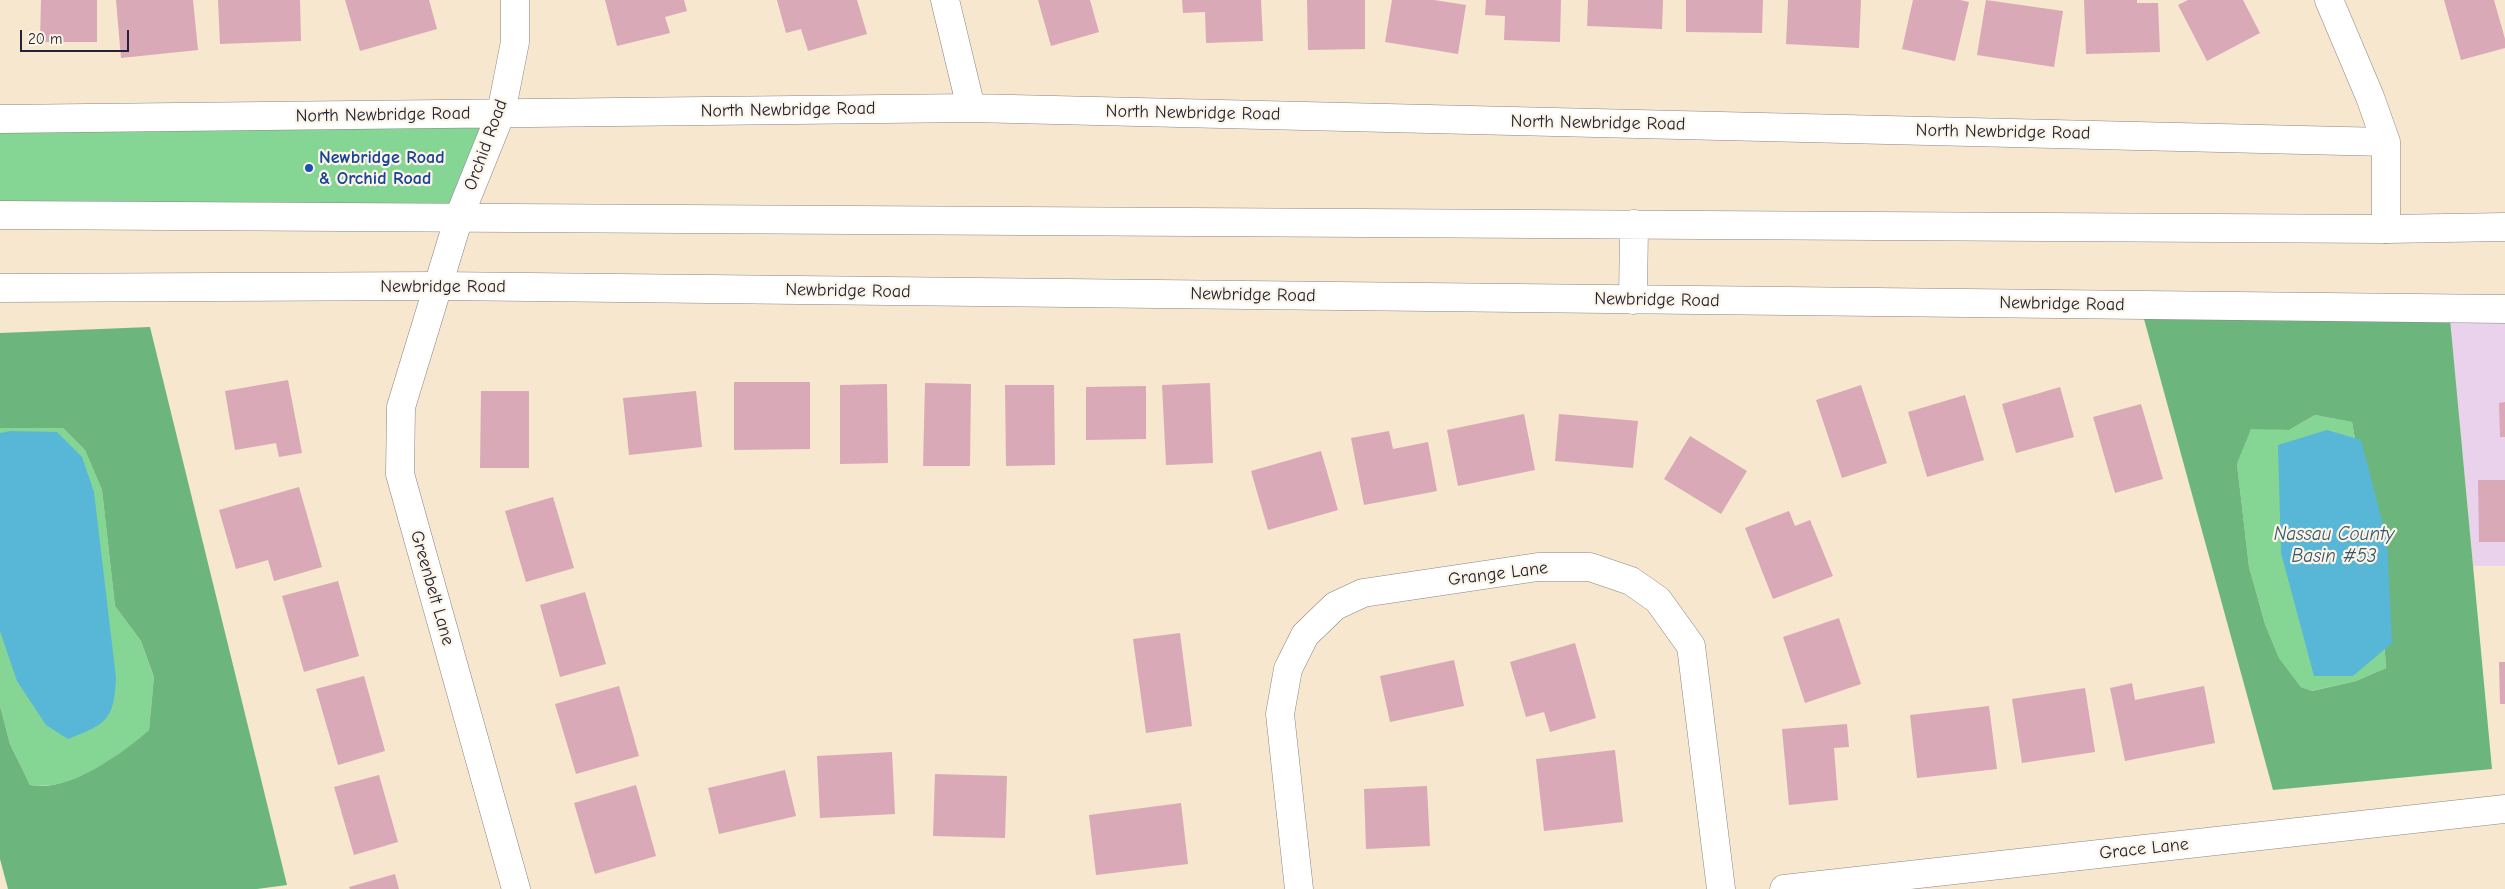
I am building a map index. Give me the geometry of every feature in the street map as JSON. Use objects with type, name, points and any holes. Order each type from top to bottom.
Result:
[{"type":"street","name":"Orchid Road","points":[[439,286],[459,217],[501,113],[515,42],[515,0]]},
{"type":"street","points":[[945,0],[971,108]]},
{"type":"street","points":[[2329,0],[2367,88],[2386,142],[2386,229]]},
{"type":"street","name":"North Newbridge Road","points":[[0,119],[971,108],[2386,142]]},
{"type":"street","points":[[0,215],[2386,229],[2505,227]]},
{"type":"street","points":[[1633,300],[1634,224]]},
{"type":"street","name":"Newbridge Road","points":[[0,288],[439,286],[2505,309]]},
{"type":"street","name":"Greenbelt Lane","points":[[439,286],[424,328],[401,407],[400,474],[516,889]]},
{"type":"street","name":"Grange Lane","points":[[1300,889],[1280,714],[1288,669],[1305,635],[1335,606],[1363,593],[1538,567],[1590,567],[1631,580],[1658,600],[1691,646],[1721,889]]},
{"type":"street","name":"Grace Lane","points":[[1784,889],[2505,809]]},
{"type":"shaded area","points":[[2450,319],[2505,322],[2505,566],[2473,566]]},
{"type":"green space","points":[[491,124],[455,204],[0,201],[0,129]]},
{"type":"green space","points":[[2144,319],[2450,319],[2492,769],[2273,790]],"holes":[[[2315,415],[2352,422],[2380,581],[2386,668],[2356,681],[2312,691],[2301,687],[2279,658],[2265,624],[2249,567],[2237,464],[2251,429],[2289,430]]]},
{"type":"green space","points":[[150,327],[287,885],[257,889],[8,889],[0,859],[0,706],[10,744],[30,785],[45,786],[61,783],[94,770],[149,730],[154,677],[141,641],[115,606],[102,490],[85,450],[63,428],[0,428],[0,333]]},
{"type":"green space","name":"Nassau County Basin #53","points":[[2315,415],[2352,422],[2380,581],[2386,668],[2356,681],[2311,691],[2301,687],[2279,658],[2265,624],[2249,567],[2237,464],[2251,428],[2289,430]]},
{"type":"green space","points":[[0,428],[63,428],[85,450],[102,490],[115,606],[141,641],[154,677],[149,730],[94,770],[62,783],[46,786],[30,785],[10,744],[0,706]]},
{"type":"water","name":"Nassau County Basin #53","points":[[2327,430],[2361,440],[2387,540],[2392,643],[2353,676],[2314,676],[2281,553],[2278,445]]},
{"type":"water","points":[[11,431],[57,432],[82,457],[94,492],[116,678],[115,692],[113,704],[105,719],[91,729],[68,739],[46,725],[17,681],[0,631],[0,433]]},
{"type":"building","points":[[41,0],[97,0],[97,42],[40,42]]},
{"type":"building","points":[[116,0],[193,0],[198,50],[121,58]]},
{"type":"building","points":[[218,0],[300,0],[301,41],[220,44]]},
{"type":"building","points":[[345,0],[429,0],[437,29],[360,51]]},
{"type":"building","points":[[605,0],[684,0],[687,11],[665,17],[670,33],[617,46]]},
{"type":"building","points":[[777,0],[857,0],[867,34],[808,51],[801,29],[786,33]]},
{"type":"building","points":[[1038,0],[1090,0],[1099,32],[1051,46]]},
{"type":"building","points":[[1182,0],[1261,0],[1263,41],[1206,43],[1205,12],[1183,13]]},
{"type":"building","points":[[1307,0],[1365,0],[1365,49],[1308,50]]},
{"type":"building","points":[[1392,0],[1434,0],[1466,5],[1458,54],[1385,42]]},
{"type":"building","points":[[1486,0],[1561,0],[1560,42],[1504,40],[1505,16],[1485,15]]},
{"type":"building","points":[[1588,0],[1663,0],[1662,29],[1587,26]]},
{"type":"building","points":[[1686,0],[1763,0],[1762,33],[1686,32]]},
{"type":"building","points":[[1788,0],[1861,0],[1859,48],[1786,44]]},
{"type":"building","points":[[1913,0],[1960,0],[1969,2],[1955,61],[1902,49]]},
{"type":"building","points":[[1986,0],[2063,11],[2054,67],[1977,55]]},
{"type":"building","points":[[2084,0],[2137,0],[2137,3],[2158,3],[2160,52],[2086,54]]},
{"type":"building","points":[[2188,0],[2243,0],[2260,33],[2207,61],[2178,5]]},
{"type":"building","points":[[2444,0],[2494,0],[2505,39],[2505,48],[2461,60]]},
{"type":"building","points":[[288,380],[302,453],[279,457],[276,443],[235,450],[225,391]]},
{"type":"building","points":[[734,382],[810,382],[810,449],[734,450]]},
{"type":"building","points":[[925,383],[971,384],[970,466],[923,466]]},
{"type":"building","points":[[1210,383],[1213,463],[1166,465],[1162,385]]},
{"type":"building","points":[[887,384],[888,463],[840,464],[840,385]]},
{"type":"building","points":[[1005,385],[1054,385],[1055,465],[1006,466]]},
{"type":"building","points":[[1861,385],[1887,463],[1842,478],[1816,400]]},
{"type":"building","points":[[1146,386],[1146,439],[1086,440],[1086,387]]},
{"type":"building","points":[[2060,387],[2074,437],[2016,453],[2002,404]]},
{"type":"building","points":[[481,391],[529,391],[529,468],[480,468]]},
{"type":"building","points":[[696,391],[702,447],[629,455],[623,398]]},
{"type":"building","points":[[1965,395],[1984,460],[1927,477],[1908,412]]},
{"type":"building","points":[[2505,402],[2505,437],[2500,437],[2499,403]]},
{"type":"building","points":[[2141,404],[2163,479],[2115,493],[2093,417]]},
{"type":"building","points":[[1524,414],[1535,470],[1458,486],[1447,430]]},
{"type":"building","points":[[1559,414],[1638,421],[1633,468],[1555,461]]},
{"type":"building","points":[[1389,431],[1393,449],[1428,442],[1437,491],[1364,505],[1351,438]]},
{"type":"building","points":[[1690,436],[1747,471],[1721,514],[1664,479]]},
{"type":"building","points":[[1321,451],[1338,510],[1268,530],[1251,471]]},
{"type":"building","points":[[2478,480],[2505,480],[2505,542],[2479,542]]},
{"type":"building","points":[[299,487],[322,567],[274,581],[268,560],[236,569],[219,510]]},
{"type":"building","points":[[553,497],[574,568],[526,582],[505,511]]},
{"type":"building","points":[[1789,511],[1795,526],[1810,520],[1833,576],[1773,599],[1745,528]]},
{"type":"building","points":[[338,581],[359,656],[304,672],[282,596]]},
{"type":"building","points":[[585,592],[606,664],[560,677],[540,605]]},
{"type":"building","points":[[1839,618],[1861,684],[1805,703],[1783,637]]},
{"type":"building","points":[[1180,633],[1192,726],[1146,733],[1133,639]]},
{"type":"building","points":[[1575,643],[1596,718],[1550,732],[1544,712],[1526,717],[1510,662]]},
{"type":"building","points":[[1454,660],[1464,706],[1390,722],[1380,676]]},
{"type":"building","points":[[2499,662],[2505,662],[2505,704],[2500,704]]},
{"type":"building","points":[[364,676],[385,751],[338,765],[316,689]]},
{"type":"building","points":[[2132,683],[2135,700],[2204,686],[2215,743],[2125,761],[2110,688]]},
{"type":"building","points":[[619,686],[639,756],[576,774],[555,704]]},
{"type":"building","points":[[2085,688],[2095,752],[2022,763],[2012,699]]},
{"type":"building","points":[[1989,706],[1997,769],[1917,778],[1910,715]]},
{"type":"building","points":[[1847,724],[1849,747],[1834,748],[1838,800],[1789,805],[1782,729]]},
{"type":"building","points":[[1615,750],[1623,822],[1544,831],[1536,759]]},
{"type":"building","points":[[892,752],[895,814],[820,818],[817,756]]},
{"type":"building","points":[[785,770],[796,816],[719,834],[708,788]]},
{"type":"building","points":[[935,774],[1007,776],[1005,838],[933,836]]},
{"type":"building","points":[[379,775],[398,842],[354,855],[334,787]]},
{"type":"building","points":[[636,785],[656,856],[595,874],[574,803]]},
{"type":"building","points":[[1427,786],[1430,846],[1366,849],[1364,789]]},
{"type":"building","points":[[1181,803],[1188,864],[1096,875],[1089,815]]},
{"type":"building","points":[[395,874],[399,889],[350,889],[349,887]]},
{"type":"place","name":"Newbridge Road & Orchid Road","points":[[309,168]]}]
